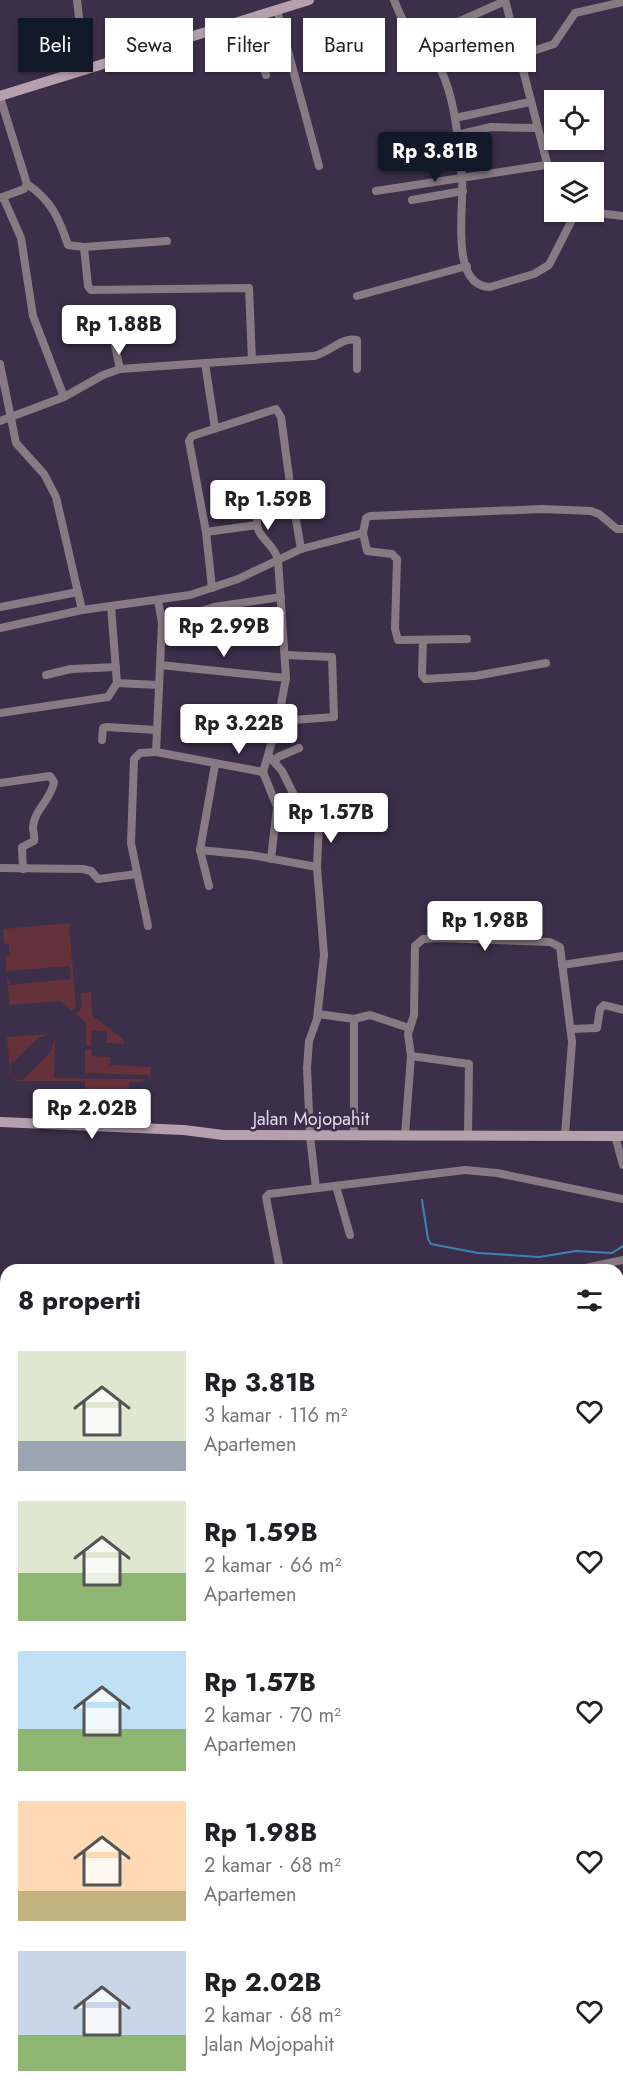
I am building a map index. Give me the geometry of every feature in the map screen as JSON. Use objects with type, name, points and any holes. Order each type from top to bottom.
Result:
[{"type":"street","points":[[77,0],[79,18]]},
{"type":"street","points":[[253,18],[307,0]]},
{"type":"street","points":[[394,0],[403,18]]},
{"type":"street","points":[[467,18],[505,1],[510,18]]},
{"type":"street","points":[[536,50],[554,44],[575,13],[623,2]]},
{"type":"street","points":[[277,10],[319,166]]},
{"type":"street","points":[[93,68],[205,33]]},
{"type":"street","points":[[82,72],[0,97],[27,184],[41,193],[52,206],[68,245],[84,247],[167,241]]},
{"type":"street","points":[[442,72],[454,118],[462,176],[460,241],[467,266],[474,280],[483,286],[534,274],[549,265],[571,222]]},
{"type":"street","points":[[524,72],[545,162]]},
{"type":"street","points":[[454,118],[530,102]]},
{"type":"street","points":[[457,135],[491,127],[536,128]]},
{"type":"street","points":[[376,191],[462,176],[544,165]]},
{"type":"street","points":[[27,184],[24,189],[2,197],[21,238],[33,316],[64,397]]},
{"type":"street","points":[[412,200],[463,191]]},
{"type":"street","points":[[604,214],[623,216]]},
{"type":"street","points":[[84,247],[88,286],[91,290],[249,288],[252,360]]},
{"type":"street","points":[[357,296],[467,266]]},
{"type":"street","points":[[112,332],[120,369]]},
{"type":"street","points":[[0,421],[64,397],[103,375],[120,369],[319,355],[344,340],[354,339],[357,340],[357,369]]},
{"type":"street","points":[[205,363],[214,428]]},
{"type":"street","points":[[0,364],[9,418],[18,447],[51,483],[82,610]]},
{"type":"street","points":[[212,588],[207,532],[189,439],[214,428],[278,410],[281,417],[301,549]]},
{"type":"street","points":[[263,772],[272,759],[286,678],[286,655],[278,560],[275,548],[260,534],[257,525],[258,488],[290,484]]},
{"type":"street","points":[[467,639],[403,641],[396,637],[397,559],[392,554],[366,551],[363,533],[366,518],[542,509],[591,511],[599,514],[617,529],[623,529]]},
{"type":"street","points":[[207,532],[257,525]]},
{"type":"street","points":[[0,628],[82,610],[158,600],[212,588],[301,549],[363,533]]},
{"type":"street","points":[[0,607],[78,592]]},
{"type":"street","points":[[162,623],[214,606],[281,597]]},
{"type":"street","points":[[156,752],[162,623],[158,600]]},
{"type":"street","points":[[0,713],[108,697],[117,683],[111,606]]},
{"type":"street","points":[[423,640],[422,675],[425,679],[475,676],[546,663]]},
{"type":"street","points":[[279,721],[334,717],[332,657],[286,655]]},
{"type":"street","points":[[160,665],[286,678]]},
{"type":"street","points":[[45,675],[71,669],[116,667]]},
{"type":"street","points":[[117,683],[159,685]]},
{"type":"street","points":[[102,740],[103,728],[106,726],[157,730]]},
{"type":"street","points":[[272,759],[299,748]]},
{"type":"street","points":[[148,926],[131,836],[134,759],[140,753],[156,752],[215,765],[263,772]]},
{"type":"street","points":[[272,759],[303,810],[319,819],[366,825]]},
{"type":"street","points":[[209,885],[200,850],[215,765]]},
{"type":"street","points":[[263,772],[277,807],[271,859]]},
{"type":"street","points":[[0,783],[50,776],[54,782],[52,791],[33,827],[34,841],[22,847],[23,869]]},
{"type":"street","points":[[316,1188],[310,1136],[308,1054],[318,1014],[324,939],[317,867],[319,819]]},
{"type":"street","points":[[200,850],[317,867]]},
{"type":"street","points":[[0,868],[83,869],[90,871],[98,879],[137,874]]},
{"type":"street","points":[[405,1135],[411,1056],[409,1028],[414,1015],[415,946],[423,939],[550,942],[560,947],[571,1029],[565,1135]]},
{"type":"street","points":[[562,965],[623,956]]},
{"type":"street","points":[[571,1029],[597,1028],[600,1009],[604,1005],[623,1010]]},
{"type":"street","points":[[318,1014],[354,1019],[365,1015],[376,1016],[409,1028]]},
{"type":"street","points":[[354,1019],[354,1135]]},
{"type":"street","points":[[411,1056],[468,1064],[468,1135]]},
{"type":"street","name":"Jalan Mojopahit","points":[[0,1122],[184,1130],[223,1135],[619,1136]]},
{"type":"street","points":[[619,1136],[623,1165]]},
{"type":"street","points":[[277,1264],[266,1197],[316,1188],[456,1170],[481,1171],[623,1199]]},
{"type":"street","points":[[336,1186],[350,1235]]},
{"type":"street","points":[[604,1264],[623,1260]]},
{"type":"shaded area","points":[[69,923],[76,1007],[72,1011],[61,1001],[9,1005],[7,976],[10,985],[71,979],[70,966],[7,971],[5,956],[9,955],[9,944],[4,943],[3,929]]},
{"type":"shaded area","points":[[91,992],[92,1015],[124,1040],[124,1044],[107,1043],[107,1031],[92,1031],[91,1045],[86,1045],[86,1023],[76,1014],[82,1007],[81,993]]},
{"type":"shaded area","points":[[51,1034],[38,1038],[10,1065],[11,1075],[17,1080],[23,1080],[51,1051],[55,1038],[54,1078],[143,1079],[143,1082],[129,1082],[128,1104],[85,1103],[85,1081],[17,1081],[10,1075],[7,1037]]},
{"type":"shaded area","points":[[85,1049],[91,1049],[92,1056],[110,1057],[110,1065],[151,1067],[150,1083],[148,1075],[85,1073]]},
{"type":"waterway","points":[[422,1200],[428,1239],[431,1244],[478,1253],[539,1257],[576,1251],[612,1253],[623,1246]]}]
